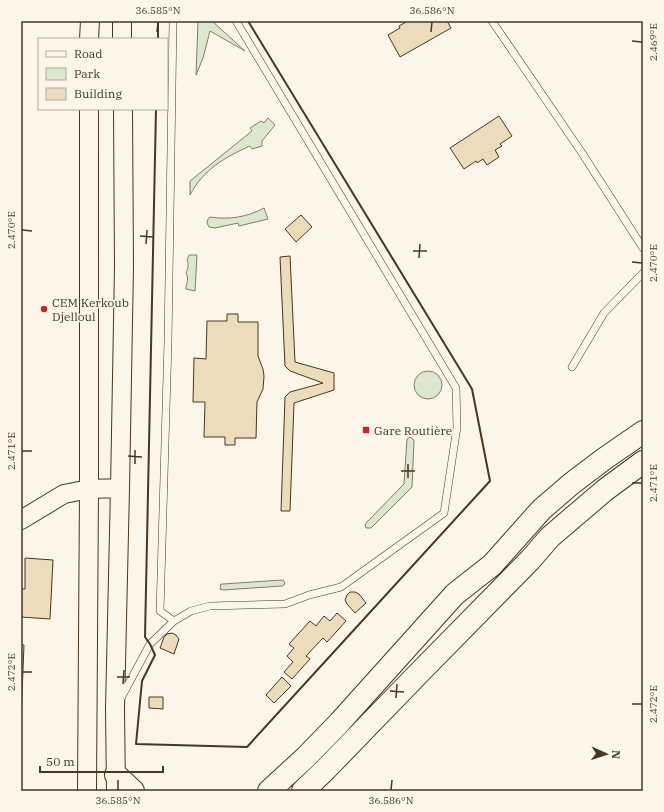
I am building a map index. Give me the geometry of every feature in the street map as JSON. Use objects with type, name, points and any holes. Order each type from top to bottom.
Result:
[{"type":"highway","points":[[269,791],[339,723],[455,594],[492,564],[542,509],[582,476],[643,432]]},
{"type":"highway","points":[[302,791],[326,769],[530,560],[550,537],[599,495],[643,462]]},
{"type":"highway","points":[[116,783],[133,791]]},
{"type":"street","points":[[89,38],[90,21]]},
{"type":"street","points":[[122,21],[122,38]]},
{"type":"street","points":[[87,791],[89,110]]},
{"type":"street","points":[[116,783],[115,709],[124,266],[123,110]]},
{"type":"street","points":[[21,520],[64,494],[89,489],[120,488]]},
{"type":"lane","points":[[173,21],[168,342],[160,611],[174,621]]},
{"type":"lane","points":[[115,709],[150,644],[174,621],[191,611],[210,606],[285,604],[309,595],[341,587],[444,513],[457,427],[456,388],[236,21]]},
{"type":"lane","points":[[492,21],[582,153],[643,248]]},
{"type":"lane","points":[[572,367],[604,313],[643,273]]},
{"type":"green space","points":[[198,21],[212,21],[245,51],[210,31],[203,58],[196,75]]},
{"type":"green space","points":[[268,118],[275,125],[262,141],[262,146],[252,149],[250,146],[223,160],[201,178],[190,195],[190,181],[252,131],[250,128],[261,121],[264,123]]},
{"type":"green space","points":[[264,208],[268,219],[239,226],[238,223],[215,228],[209,227],[207,223],[210,217],[238,217],[251,214]]},
{"type":"green space","points":[[189,255],[197,255],[195,291],[186,289],[188,279],[186,273],[188,268],[187,260]]},
{"type":"green space","points":[[428,371],[438,375],[442,385],[438,395],[428,399],[418,395],[414,385],[418,375]]},
{"type":"green space","points":[[410,437],[414,440],[412,487],[371,528],[366,528],[365,525],[367,522],[404,484],[407,439]]},
{"type":"green space","points":[[282,580],[285,584],[282,586],[220,589],[221,584]]},
{"type":"building","points":[[405,21],[447,21],[451,28],[400,57],[388,35],[400,28],[399,26],[406,22]]},
{"type":"building","points":[[499,116],[512,136],[500,144],[502,146],[495,150],[499,157],[487,165],[483,159],[477,163],[476,161],[464,169],[450,148]]},
{"type":"building","points":[[301,215],[312,227],[296,242],[285,229]]},
{"type":"building","points":[[290,256],[295,362],[334,373],[334,390],[294,403],[290,511],[281,511],[285,397],[290,392],[323,383],[290,371],[285,366],[280,257]]},
{"type":"building","points":[[227,314],[238,314],[238,322],[258,322],[258,356],[264,376],[263,389],[257,402],[256,438],[235,438],[235,445],[225,445],[225,437],[204,437],[205,402],[193,402],[194,358],[206,359],[207,321],[227,321]]},
{"type":"building","points":[[25,558],[53,560],[50,619],[21,617],[21,589],[25,589]]},
{"type":"building","points":[[350,592],[359,594],[366,603],[355,613],[345,600]]},
{"type":"building","points":[[337,613],[346,621],[327,642],[323,638],[306,656],[310,659],[292,679],[284,672],[293,662],[287,656],[294,648],[289,644],[310,621],[316,626],[324,616],[330,621]]},
{"type":"building","points":[[172,633],[179,639],[174,654],[160,648],[164,637],[167,634]]},
{"type":"building","points":[[21,645],[24,645],[21,719]]},
{"type":"building","points":[[282,677],[291,686],[274,703],[266,695]]},
{"type":"building","points":[[149,697],[163,697],[163,709],[149,708]]},
{"type":"wall","points":[[158,21],[158,38]]},
{"type":"wall","points":[[156,110],[145,637],[155,655],[142,681],[136,744],[247,747],[490,481],[472,389],[248,21]]},
{"type":"place","name":"CEM Kerkoub Djelloul","points":[[44,309]]},
{"type":"place","name":"Gare Routière","points":[[366,430]]}]
